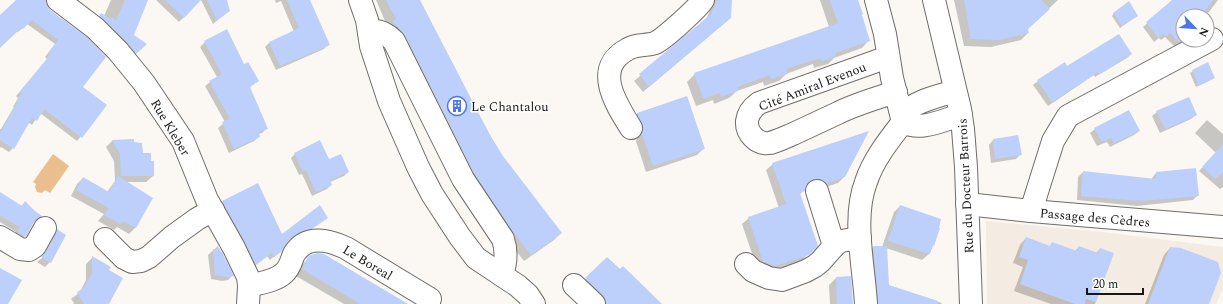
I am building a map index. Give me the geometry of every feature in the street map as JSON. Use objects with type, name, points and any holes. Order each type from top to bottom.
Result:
[{"type":"street","name":"Rue Kleber","points":[[58,0],[105,37],[118,51],[144,83],[183,141],[207,200],[248,277],[248,295]]},
{"type":"street","points":[[360,0],[364,10],[374,57],[389,101],[418,167],[432,194],[476,258],[523,290],[534,304]]},
{"type":"street","points":[[631,128],[615,103],[609,81],[609,73],[615,60],[629,48],[655,43],[695,10],[703,0]]},
{"type":"street","points":[[876,0],[885,34],[888,57],[903,122],[910,126],[917,126],[930,124],[961,115]]},
{"type":"street","name":"Rue du Docteur Barrois","points":[[934,0],[961,115],[966,161],[971,304]]},
{"type":"street","points":[[369,32],[382,32],[394,41],[464,179],[503,239],[506,260],[502,275]]},
{"type":"street","points":[[1031,211],[1053,141],[1068,116],[1195,48]]},
{"type":"street","name":"Cité Amiral Evenou","points":[[888,57],[758,103],[749,113],[747,126],[753,137],[759,141],[770,143],[848,108],[896,92]]},
{"type":"street","points":[[866,304],[859,208],[866,181],[883,150],[903,122],[906,112],[911,107],[920,103],[955,91]]},
{"type":"street","points":[[817,191],[834,246]]},
{"type":"street","name":"Passage des Cèdres","points":[[967,204],[1031,211],[1223,227]]},
{"type":"street","points":[[105,239],[124,258],[132,262],[141,261],[149,257],[172,237],[197,219],[213,210]]},
{"type":"street","points":[[0,237],[20,249],[29,250],[35,246],[45,228]]},
{"type":"street","points":[[746,264],[752,271],[769,278],[782,280],[815,266],[834,246],[841,241],[860,238]]},
{"type":"street","name":"Le Boreal","points":[[248,295],[282,275],[288,269],[296,251],[309,241],[318,240],[336,243],[346,248],[430,299]]},
{"type":"street","points":[[574,285],[594,304]]},
{"type":"shaded area","points":[[53,154],[69,166],[50,193],[45,190],[42,193],[37,192],[35,187],[36,184],[33,182]]},
{"type":"shaded area","points":[[986,221],[1102,232],[1223,247],[1223,289],[1216,304],[987,304]]},
{"type":"building","points":[[16,0],[46,0],[50,10],[87,37],[106,57],[83,87],[107,105],[82,138],[44,109],[37,121],[32,118],[14,149],[0,140],[0,133],[22,93],[20,92],[50,55],[48,53],[58,40],[32,20],[23,29],[21,28],[0,48],[0,15]]},
{"type":"building","points":[[125,0],[148,0],[134,35],[147,44],[136,54],[127,42],[99,16],[101,13],[111,19],[112,17],[116,21]]},
{"type":"building","points":[[165,0],[201,0],[184,18]]},
{"type":"building","points":[[207,0],[227,0],[230,11],[217,20]]},
{"type":"building","points":[[287,0],[310,0],[330,45],[280,66],[269,42],[299,28]]},
{"type":"building","name":"Le Chantalou","points":[[386,0],[420,0],[491,137],[503,156],[562,233],[531,255],[512,230],[474,173],[405,35],[393,21],[396,19]]},
{"type":"building","points":[[717,0],[732,0],[731,18],[649,87],[639,74],[711,14]]},
{"type":"building","points":[[830,0],[858,0],[870,41],[835,53],[836,56],[829,59],[822,61],[820,58],[786,69],[788,74],[771,79],[770,75],[737,87],[738,91],[721,97],[720,93],[703,99],[694,73],[838,23]]},
{"type":"building","points":[[964,0],[1041,0],[1050,9],[1028,29],[1029,33],[999,40],[970,39]]},
{"type":"building","points":[[1172,0],[1213,0],[1207,8],[1175,8],[1175,38],[1170,33],[1166,37],[1163,34],[1158,38],[1146,22]]},
{"type":"building","points":[[1129,1],[1138,16],[1122,26],[1113,13]]},
{"type":"building","points":[[227,29],[244,64],[248,62],[259,81],[250,87],[268,129],[259,132],[260,137],[234,149],[222,122],[230,119],[209,81],[222,74],[204,41]]},
{"type":"building","points":[[1119,34],[1132,54],[1100,74],[1098,72],[1052,102],[1037,80],[1065,62],[1067,66]]},
{"type":"building","points":[[1208,62],[1215,78],[1199,86],[1192,70]]},
{"type":"building","points":[[687,96],[705,149],[653,166],[642,134],[643,127],[637,113]]},
{"type":"building","points":[[1189,97],[1197,115],[1165,129],[1156,111]]},
{"type":"building","points":[[1129,110],[1140,131],[1114,143],[1112,138],[1102,142],[1094,128]]},
{"type":"building","points":[[869,131],[845,177],[827,183],[820,179],[813,179],[808,183],[805,191],[800,193],[818,246],[809,255],[775,266],[763,262],[748,217],[786,204],[772,163]]},
{"type":"building","points":[[1018,135],[1022,155],[995,159],[993,139]]},
{"type":"building","points":[[134,139],[134,142],[142,143],[143,153],[151,153],[151,161],[154,161],[154,176],[121,176],[120,154],[112,140]]},
{"type":"building","points":[[320,140],[329,159],[341,154],[349,172],[330,180],[332,185],[316,192],[306,170],[303,172],[294,153]]},
{"type":"building","points":[[1223,144],[1223,172],[1215,179],[1202,167]]},
{"type":"building","points":[[1196,168],[1199,196],[1142,201],[1081,196],[1083,171],[1156,179],[1156,172]]},
{"type":"building","points":[[118,176],[153,198],[136,228],[123,221],[120,224],[104,215],[109,208],[76,190],[83,177],[109,192]]},
{"type":"building","points":[[258,183],[282,234],[320,205],[328,218],[313,228],[298,233],[289,240],[281,252],[274,257],[272,253],[256,265],[222,201]]},
{"type":"building","points":[[0,192],[22,206],[25,201],[42,216],[34,222],[26,237],[17,232],[20,227],[0,216]]},
{"type":"building","points":[[900,205],[941,219],[940,228],[930,254],[888,241]]},
{"type":"building","points":[[57,229],[66,235],[51,263],[41,257],[46,252],[56,234]]},
{"type":"building","points":[[1026,237],[1050,246],[1052,242],[1077,251],[1079,246],[1098,253],[1100,248],[1114,253],[1096,302],[1086,299],[1085,304],[1075,304],[1020,284],[1028,260],[1019,257]]},
{"type":"building","points":[[217,245],[234,276],[227,277],[215,275],[213,249],[217,249]]},
{"type":"building","points":[[873,246],[887,246],[889,285],[938,301],[937,304],[878,304]]},
{"type":"building","points":[[1170,247],[1181,248],[1218,262],[1221,273],[1209,304],[1148,304]]},
{"type":"building","points":[[318,253],[324,254],[408,304],[360,304],[302,269],[308,257]]},
{"type":"building","points":[[92,256],[111,267],[109,270],[123,278],[109,304],[84,304],[77,292],[84,288],[92,273]]},
{"type":"building","points":[[607,257],[620,269],[623,266],[662,304],[606,304],[606,300],[603,295],[585,278]]},
{"type":"building","points":[[0,268],[22,280],[8,304],[0,304]]},
{"type":"building","points":[[851,276],[853,304],[837,304],[836,277]]},
{"type":"place","name":"Le Chantalou","points":[[457,106]]}]
